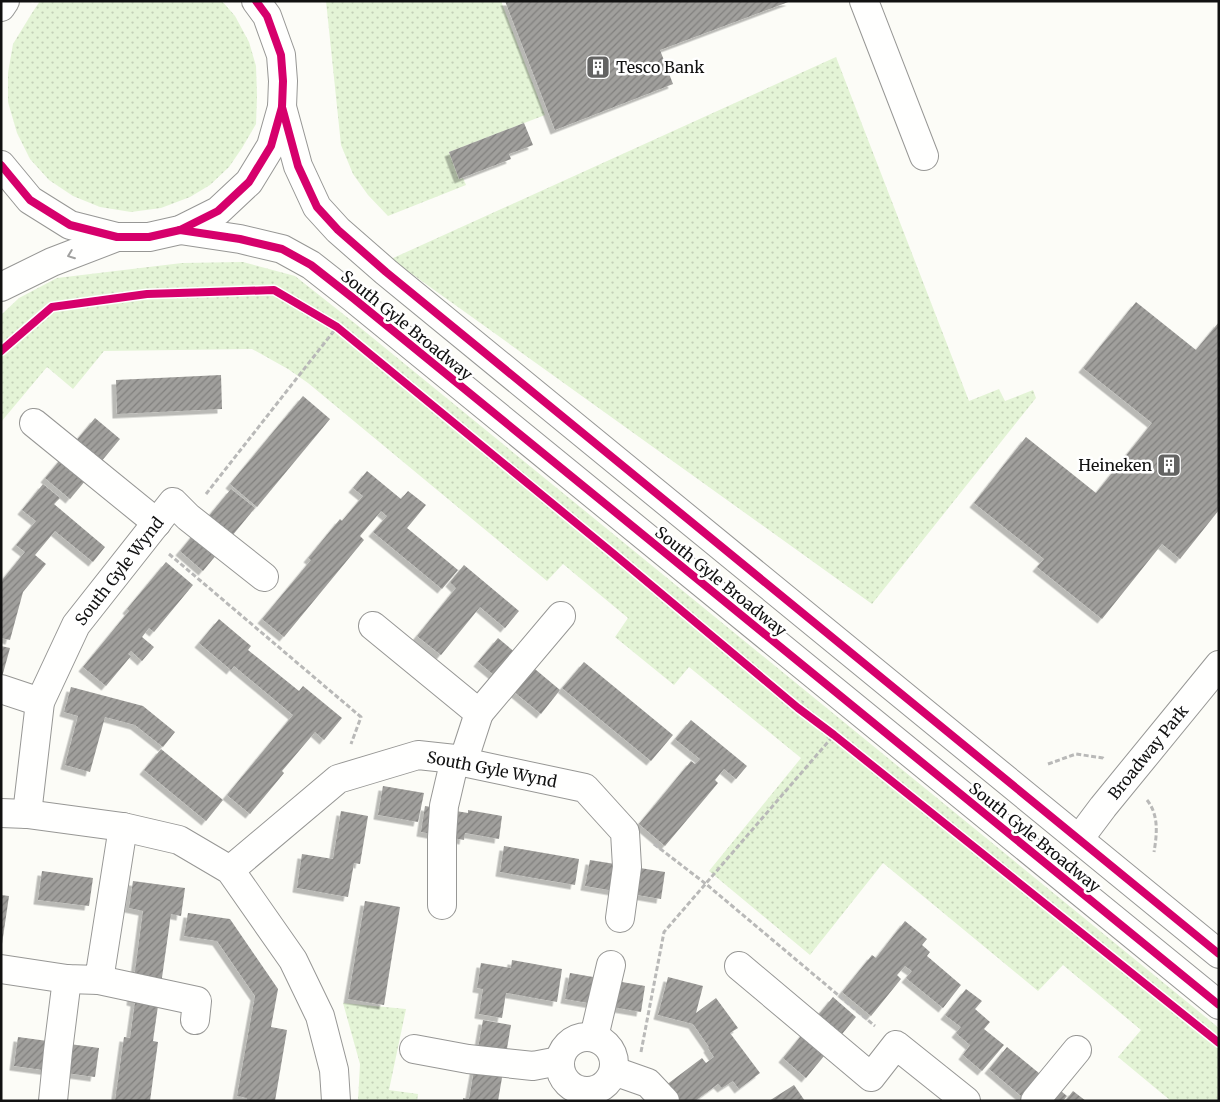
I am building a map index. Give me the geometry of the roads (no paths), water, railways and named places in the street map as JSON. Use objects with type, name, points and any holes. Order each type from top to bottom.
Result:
[{"type":"street","points":[[1,7],[5,1]]},
{"type":"street","points":[[256,1],[267,16],[281,55]]},
{"type":"street","points":[[1,165],[30,200],[70,225],[117,237],[149,237],[180,230],[218,210],[249,182],[271,146],[282,107],[281,1]]},
{"type":"street","points":[[864,1],[924,156]]},
{"type":"street","name":"South Gyle Broadway","points":[[282,107],[298,166],[313,199],[317,207],[338,230],[386,272],[1219,954]]},
{"type":"street","name":"South Gyle Broadway","points":[[180,230],[240,239],[282,249],[311,265],[1219,1005]]},
{"type":"street","points":[[1,287],[52,262],[117,237]]},
{"type":"street","points":[[34,424],[166,520],[264,577]]},
{"type":"street","name":"South Gyle Wynd","points":[[166,520],[76,625],[40,702],[14,814],[123,827],[179,840],[230,870],[294,960],[320,1016],[334,1070],[336,1101]]},
{"type":"street","points":[[442,905],[444,806],[459,760],[479,713],[561,616]]},
{"type":"street","points":[[373,626],[479,713]]},
{"type":"street","name":"Broadway Park","points":[[1078,839],[1219,665]]},
{"type":"street","points":[[1,690],[40,702]]},
{"type":"street","name":"South Gyle Wynd","points":[[230,870],[338,779],[418,755],[459,760],[585,788],[625,832],[627,867],[620,918]]},
{"type":"street","points":[[99,980],[123,827]]},
{"type":"street","points":[[594,1037],[611,965]]},
{"type":"street","points":[[739,966],[871,1077],[896,1045],[966,1101]]},
{"type":"street","points":[[1,969],[67,979],[99,980],[197,1001],[195,1020]]},
{"type":"street","points":[[53,1101],[67,979]]},
{"type":"street","points":[[625,1075],[578,1095],[561,1074],[559,1061],[565,1046],[578,1037],[594,1037],[607,1044],[625,1075],[648,1083],[665,1101]]},
{"type":"street","points":[[414,1049],[468,1059],[533,1066],[559,1061]]},
{"type":"street","points":[[1035,1101],[1077,1050]]},
{"type":"place","name":"Tesco Bank","points":[[598,67]]},
{"type":"place","name":"Heineken","points":[[1169,465]]}]
